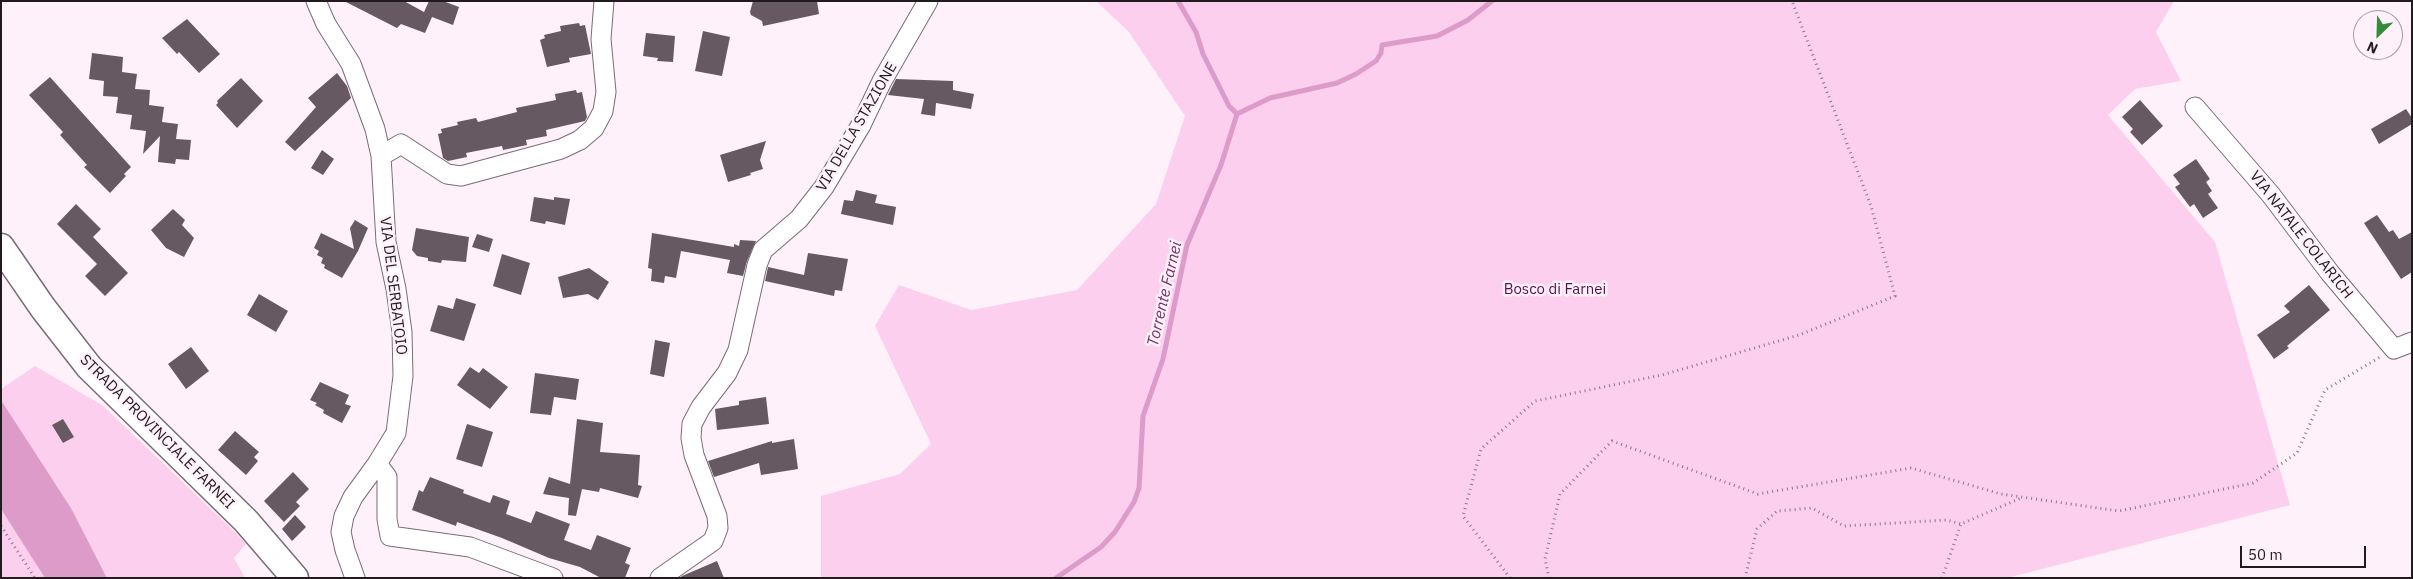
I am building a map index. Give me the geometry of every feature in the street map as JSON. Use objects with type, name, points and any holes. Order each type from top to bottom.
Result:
[{"type":"main road","name":"STRADA PROVINCIALE FARNEI","points":[[1,247],[43,308],[89,366],[208,482],[294,573]]},
{"type":"street","name":"VIA DEL SERBATOIO","points":[[316,1],[326,24],[351,64],[375,129],[380,156],[384,220],[402,332],[403,376],[396,433],[377,464],[353,497],[344,516],[341,532],[355,578]]},
{"type":"street","points":[[380,156],[402,144],[447,174],[462,176],[552,151],[580,140],[594,128],[603,111],[606,92],[601,39],[604,1]]},
{"type":"street","name":"VIA DELLA STAZIONE","points":[[660,578],[713,541],[718,528],[717,516],[694,455],[691,438],[692,424],[701,407],[727,373],[738,350],[752,284],[763,250],[799,219],[824,187],[865,119],[882,81],[928,1]]},
{"type":"street","name":"VIA NATALE COLARICH","points":[[2195,107],[2271,195],[2330,273],[2394,349]]},
{"type":"street","points":[[2394,349],[2412,342]]},
{"type":"street","points":[[377,464],[387,477],[387,519],[390,536],[470,547],[553,578]]},
{"type":"path","points":[[1510,578],[1463,516],[1481,449],[1535,401],[1662,375],[1799,334],[1895,296],[1871,206],[1792,1]]},
{"type":"path","points":[[1548,578],[1545,559],[1560,494],[1612,441],[1758,494],[1911,468],[2021,498],[2119,511],[2253,483],[2297,453],[2325,390],[2394,349]]},
{"type":"path","points":[[1745,578],[1757,528],[1777,511],[1812,508],[1844,526],[1947,520],[1961,524],[2021,498]]},
{"type":"path","points":[[1942,578],[1961,524]]},
{"type":"path","points":[[1,526],[35,578]]},
{"type":"green space","name":"Bosco di Farnei","points":[[1096,1],[2174,1],[2156,32],[2181,81],[2135,89],[2108,115],[2215,242],[2290,505],[2007,578],[821,578],[821,496],[900,474],[931,444],[875,326],[899,285],[971,310],[1077,290],[1156,204],[1185,116],[1129,32]]},
{"type":"green space","points":[[35,366],[102,405],[233,530],[246,544],[234,558],[245,578],[107,578],[71,508],[1,400],[1,389]]},
{"type":"green space","points":[[1,509],[28,550],[45,578],[1,578]]},
{"type":"shaded area","points":[[1,400],[71,508],[107,578],[45,578],[1,509]]},
{"type":"building","points":[[344,1],[404,1],[424,12],[429,1],[443,1],[459,7],[453,25],[432,17],[425,33],[401,24],[397,28]]},
{"type":"building","points":[[753,1],[817,1],[819,14],[763,26],[762,21],[751,15]]},
{"type":"building","points":[[187,19],[220,54],[199,73],[179,52],[177,54],[162,38]]},
{"type":"building","points":[[579,23],[580,26],[585,25],[591,54],[569,58],[570,62],[547,67],[540,40],[545,38],[544,35],[561,31],[560,26]]},
{"type":"building","points":[[703,31],[730,37],[722,76],[695,71]]},
{"type":"building","points":[[646,33],[675,36],[673,62],[657,61],[658,58],[643,56]]},
{"type":"building","points":[[92,53],[123,57],[122,72],[137,74],[135,89],[150,90],[149,105],[164,107],[162,122],[178,124],[176,139],[191,140],[189,160],[176,159],[175,164],[158,162],[160,136],[143,154],[146,131],[130,129],[132,115],[116,113],[118,97],[103,96],[104,81],[89,79]]},
{"type":"building","points":[[337,73],[347,86],[351,98],[295,151],[285,142],[316,107],[308,98]]},
{"type":"building","points":[[50,77],[131,167],[124,174],[126,176],[110,193],[84,167],[87,165],[60,135],[63,132],[29,95]]},
{"type":"building","points":[[241,78],[263,101],[237,128],[216,105],[217,101]]},
{"type":"building","points":[[896,79],[953,81],[953,90],[974,94],[971,109],[936,103],[935,116],[921,114],[924,99],[888,95]]},
{"type":"building","points":[[576,90],[577,93],[582,92],[587,117],[585,121],[546,130],[547,136],[526,140],[527,145],[503,150],[502,146],[466,153],[467,157],[448,161],[443,158],[438,134],[442,133],[441,129],[458,125],[457,122],[476,118],[478,122],[517,112],[516,108],[556,100],[555,94]]},
{"type":"building","points":[[2140,100],[2163,126],[2142,145],[2130,132],[2133,129],[2122,117]]},
{"type":"building","points":[[2406,109],[2412,118],[2412,124],[2379,144],[2371,129]]},
{"type":"building","points":[[766,141],[760,160],[763,169],[728,182],[720,155]]},
{"type":"building","points":[[322,150],[334,159],[323,175],[311,168]]},
{"type":"building","points":[[2196,159],[2210,179],[2206,182],[2212,191],[2208,194],[2218,208],[2203,218],[2194,204],[2190,207],[2175,187],[2180,184],[2173,175]]},
{"type":"building","points":[[856,190],[877,195],[875,203],[896,207],[893,225],[841,214],[844,200],[853,201]]},
{"type":"building","points":[[534,197],[554,200],[554,197],[570,199],[565,225],[546,221],[545,224],[530,221]]},
{"type":"building","points":[[76,204],[101,229],[93,237],[128,273],[105,296],[85,276],[97,264],[57,224]]},
{"type":"building","points":[[173,209],[185,220],[182,225],[194,238],[184,257],[166,248],[151,230]]},
{"type":"building","points":[[2377,215],[2389,232],[2393,230],[2399,239],[2412,232],[2412,272],[2401,279],[2364,223]]},
{"type":"building","points":[[355,220],[368,228],[358,251],[342,278],[324,268],[325,265],[321,263],[323,258],[317,255],[319,251],[314,248],[321,233],[354,249],[350,228]]},
{"type":"building","points":[[416,228],[469,237],[466,262],[442,260],[441,263],[428,261],[428,258],[417,256],[412,250]]},
{"type":"building","points":[[652,233],[734,247],[734,244],[739,246],[740,240],[756,241],[743,276],[727,273],[730,260],[681,251],[676,278],[665,276],[664,283],[651,281],[652,269],[648,268]]},
{"type":"building","points":[[477,234],[493,239],[489,252],[472,247]]},
{"type":"building","points":[[808,253],[848,259],[842,291],[835,290],[834,296],[765,281],[768,267],[804,275]]},
{"type":"building","points":[[502,254],[530,263],[521,295],[493,286]]},
{"type":"building","points":[[589,268],[609,282],[598,300],[588,294],[563,298],[558,277]]},
{"type":"building","points":[[2309,285],[2330,310],[2287,346],[2289,348],[2274,359],[2257,335],[2290,312],[2284,306]]},
{"type":"building","points":[[259,294],[288,311],[276,332],[247,315]]},
{"type":"building","points":[[456,298],[476,304],[464,341],[430,331],[438,305],[453,309]]},
{"type":"building","points":[[655,340],[670,343],[664,377],[650,374]]},
{"type":"building","points":[[191,347],[209,371],[186,389],[168,364]]},
{"type":"building","points":[[470,367],[479,373],[483,368],[508,387],[490,409],[457,385]]},
{"type":"building","points":[[535,373],[579,379],[576,400],[554,397],[551,415],[530,413]]},
{"type":"building","points":[[320,382],[349,395],[345,404],[351,406],[342,423],[323,413],[324,410],[315,405],[317,403],[310,400]]},
{"type":"building","points":[[766,397],[769,424],[717,430],[715,409],[739,405],[739,401]]},
{"type":"building","points":[[63,419],[74,437],[63,443],[52,425]]},
{"type":"building","points":[[577,419],[603,423],[600,452],[640,455],[638,485],[642,486],[638,498],[600,488],[599,492],[582,489],[576,516],[568,515],[569,498],[543,494],[549,477],[570,484]]},
{"type":"building","points":[[467,424],[493,432],[482,467],[456,459]]},
{"type":"building","points":[[235,431],[259,452],[254,457],[258,461],[246,475],[218,450]]},
{"type":"building","points":[[794,439],[798,469],[761,475],[759,463],[714,477],[708,461],[772,441],[772,443]]},
{"type":"building","points":[[293,472],[309,489],[296,502],[300,506],[284,522],[264,501]]},
{"type":"building","points":[[430,477],[464,490],[463,493],[490,503],[493,495],[510,501],[506,514],[531,523],[536,511],[570,524],[564,540],[591,550],[597,535],[631,548],[625,563],[630,565],[625,578],[601,578],[580,567],[549,558],[502,538],[457,522],[456,526],[412,510],[419,490],[423,492]]},
{"type":"building","points":[[295,515],[306,527],[292,541],[282,529]]},
{"type":"building","points":[[717,561],[724,578],[680,578],[682,576]]},
{"type":"waterway","name":"Torrente Farnei","points":[[1056,578],[1101,547],[1115,532],[1134,502],[1139,488],[1143,416],[1163,359],[1187,245],[1221,165],[1237,114],[1229,106],[1203,54],[1196,32],[1178,1]]},
{"type":"waterway","points":[[1237,114],[1270,98],[1337,83],[1376,61],[1381,53],[1382,45],[1437,36],[1468,20],[1492,1]]}]
